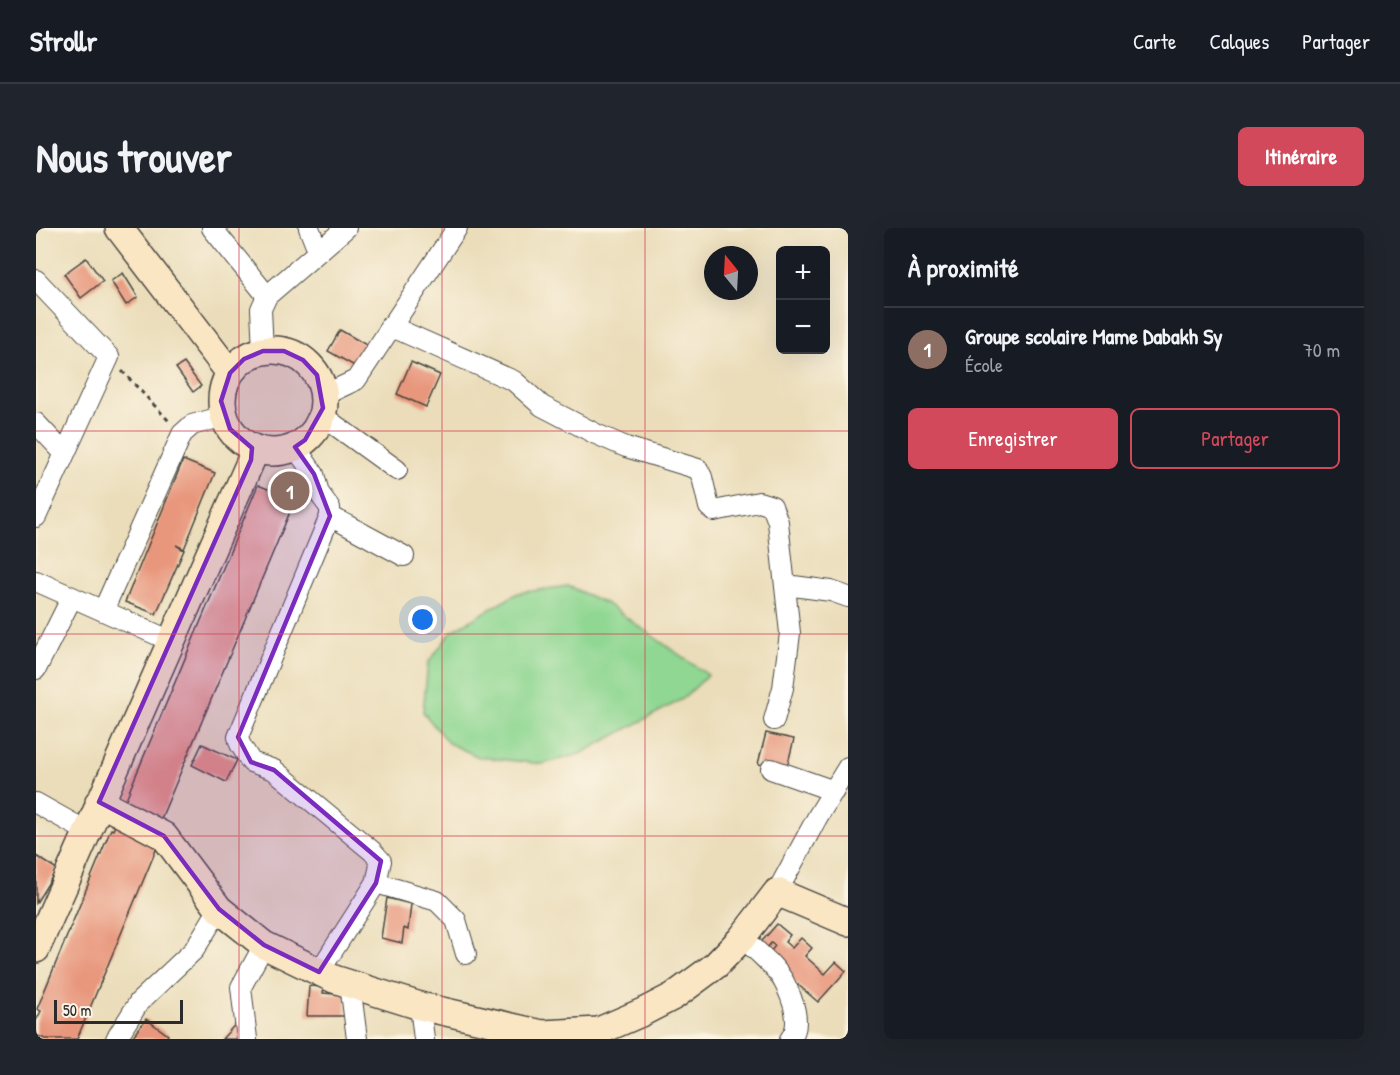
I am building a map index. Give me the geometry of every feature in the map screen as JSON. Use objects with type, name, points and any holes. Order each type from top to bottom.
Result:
[{"type":"street","points":[[118,228],[230,373]]},
{"type":"street","points":[[212,228],[267,296]]},
{"type":"street","points":[[309,228],[318,251]]},
{"type":"street","points":[[263,351],[261,309],[267,296],[346,228]]},
{"type":"street","points":[[323,405],[356,380],[457,228]]},
{"type":"street","points":[[36,280],[109,357],[36,517]]},
{"type":"street","points":[[390,326],[514,381],[542,406],[596,434],[626,447],[698,469],[709,507],[714,511],[759,502],[771,506],[778,522],[790,633],[783,688],[774,720]]},
{"type":"street","points":[[263,351],[284,351],[303,360],[317,375],[323,405],[314,431],[294,447],[274,451],[252,448],[230,429],[224,416],[222,401],[224,386],[230,373],[244,358],[263,351]]},
{"type":"street","points":[[323,405],[397,470]]},
{"type":"street","points":[[103,611],[182,434],[192,425],[224,416]]},
{"type":"street","points":[[36,423],[64,453]]},
{"type":"street","points":[[294,447],[314,474],[319,493],[330,508],[330,516],[238,737],[251,762],[274,770],[381,861],[376,884],[319,972]]},
{"type":"street","points":[[38,938],[251,460],[252,448]]},
{"type":"street","points":[[330,516],[404,556]]},
{"type":"street","points":[[36,581],[171,641]]},
{"type":"street","points":[[786,585],[831,591],[848,597]]},
{"type":"street","points":[[36,669],[72,597]]},
{"type":"street","points":[[99,802],[164,836],[219,909],[264,945],[319,972],[350,984],[420,1006],[542,1036],[599,1031],[644,1012],[674,996],[716,965],[742,937],[777,892],[848,767]]},
{"type":"street","points":[[771,769],[834,791]]},
{"type":"street","points":[[36,803],[86,831]]},
{"type":"street","points":[[376,884],[437,901],[456,920],[466,954]]},
{"type":"street","points":[[777,892],[848,922]]},
{"type":"street","points":[[116,1039],[139,1002],[194,950],[219,909]]},
{"type":"street","points":[[742,937],[784,981],[797,1018],[794,1034],[790,1039]]},
{"type":"street","points":[[247,1039],[241,987],[264,945]]},
{"type":"street","points":[[350,984],[357,1039]]},
{"type":"street","points":[[420,1006],[424,1039]]},
{"type":"path","points":[[109,357],[182,434]]},
{"type":"highlighted area","points":[[263,351],[284,351],[303,360],[317,375],[323,408],[305,440],[295,447],[314,474],[330,516],[238,737],[251,762],[274,770],[381,861],[376,883],[319,972],[264,945],[219,909],[164,836],[99,802],[251,460],[252,448],[230,429],[221,401],[230,373],[244,359]]},
{"type":"green space","points":[[568,586],[607,604],[708,675],[683,699],[580,754],[542,764],[479,757],[448,743],[423,712],[428,663],[452,631],[518,593]]},
{"type":"building","points":[[86,258],[103,281],[81,298],[64,274]]},
{"type":"building","points":[[123,273],[138,297],[126,305],[111,281]]},
{"type":"building","points":[[340,330],[370,347],[358,368],[328,351]]},
{"type":"building","points":[[411,362],[440,375],[426,407],[397,394]]},
{"type":"building","points":[[184,363],[201,386],[193,392],[176,368]]},
{"type":"building","points":[[183,460],[215,473],[184,549],[176,545],[184,550],[156,614],[125,602]]},
{"type":"building","points":[[258,485],[295,500],[160,821],[123,806]]},
{"type":"building","points":[[766,733],[794,739],[786,771],[758,764]]},
{"type":"building","points":[[202,744],[237,760],[226,782],[192,765]]},
{"type":"building","points":[[117,820],[161,838],[77,1039],[45,1039],[36,1035],[36,1021],[41,1011],[37,1009],[111,829],[113,830]]},
{"type":"building","points":[[36,856],[57,869],[36,903]]},
{"type":"building","points":[[387,898],[411,904],[408,930],[404,928],[402,943],[381,938]]},
{"type":"building","points":[[777,924],[790,935],[785,942],[792,948],[801,938],[812,948],[805,956],[825,974],[836,962],[846,971],[818,1002],[766,957],[775,946],[771,943],[762,954],[756,948]]},
{"type":"building","points":[[309,986],[324,987],[323,993],[347,995],[345,1016],[307,1016]]},
{"type":"building","points":[[241,1018],[243,1039],[222,1039]]},
{"type":"building","points":[[146,1019],[168,1035],[165,1039],[138,1039],[133,1036]]},
{"type":"place","name":"Groupe scolaire Mame Dabakh Sy","points":[[290,491]]}]
